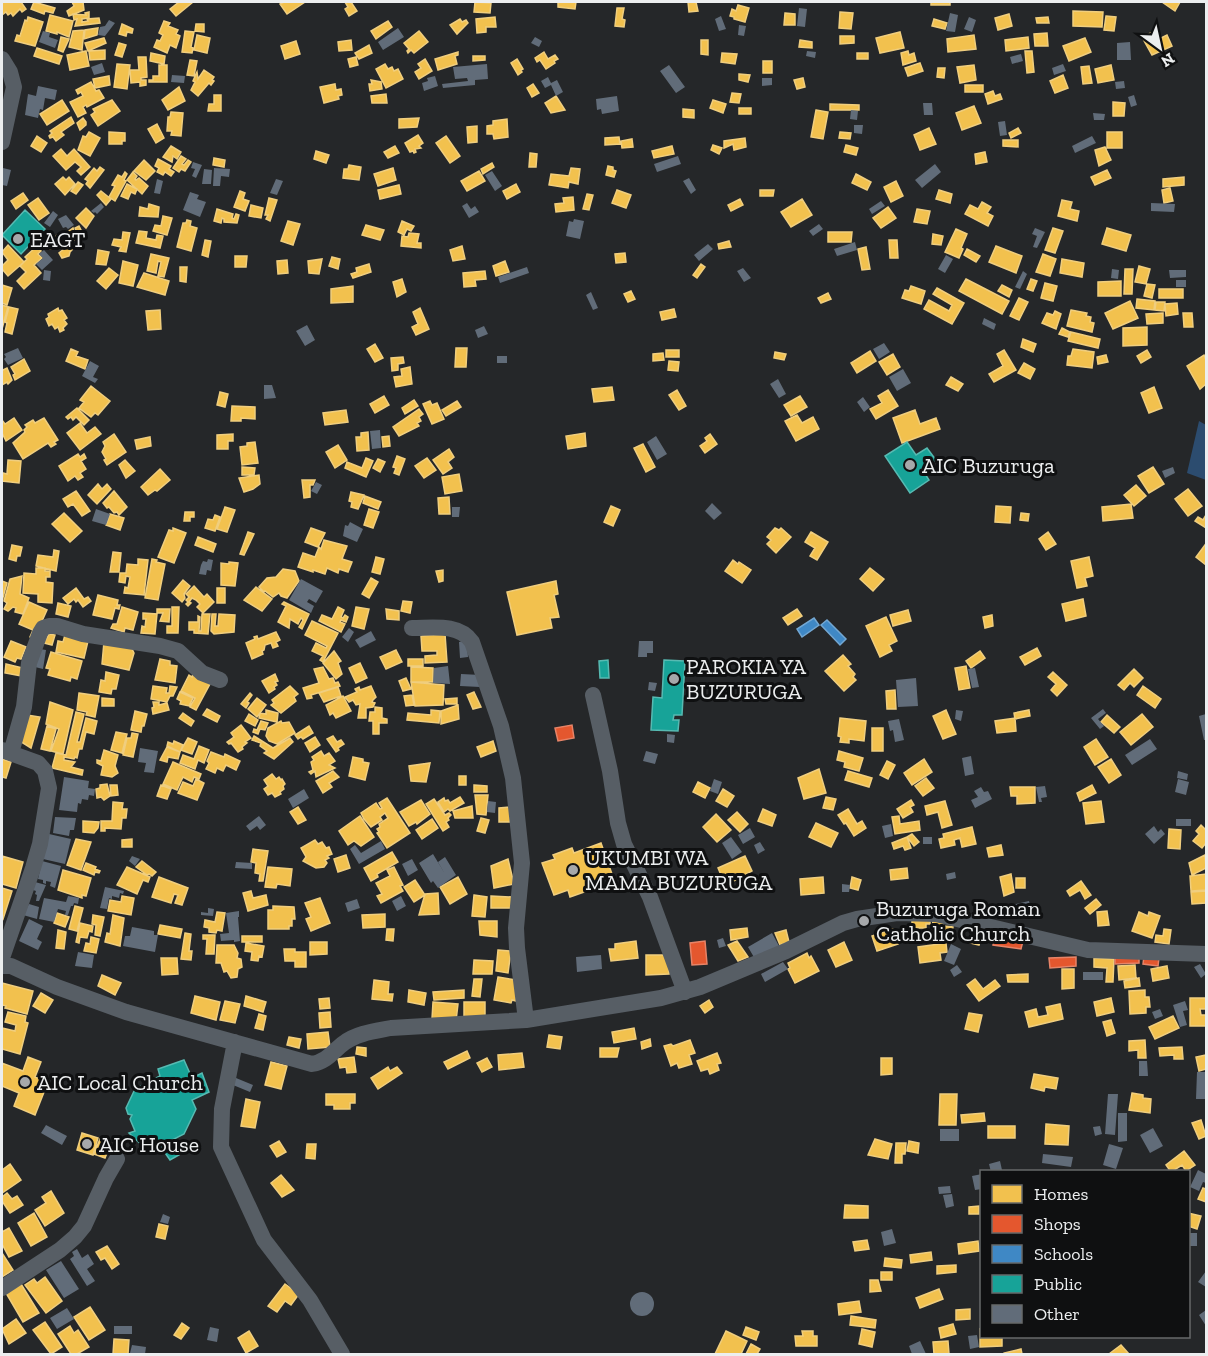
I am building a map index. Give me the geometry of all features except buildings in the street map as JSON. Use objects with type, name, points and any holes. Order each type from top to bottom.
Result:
[{"type":"street","points":[[2,59],[10,72],[14,87],[2,142]]},
{"type":"street","points":[[2,958],[40,844],[49,788],[45,771],[38,763],[6,751],[24,707],[29,663],[40,633],[44,628],[57,626],[84,634],[160,646],[178,651],[202,673],[220,680]]},
{"type":"street","points":[[412,628],[454,629],[468,636],[501,726],[513,778],[522,863],[516,928],[526,1020]]},
{"type":"street","points":[[593,695],[624,844],[650,897],[685,992]]},
{"type":"street","points":[[2,966],[11,966],[57,987],[117,1009],[312,1064],[323,1062],[352,1037],[371,1032],[398,1028],[526,1020],[685,992],[786,951],[843,923],[897,913],[936,914],[1088,950],[1206,954]]},
{"type":"street","points":[[235,1042],[222,1109],[221,1147],[264,1240],[310,1300],[342,1354]]},
{"type":"street","points":[[2,1288],[60,1250],[75,1237],[84,1226],[117,1159]]},
{"type":"shaded area","points":[[1199,421],[1206,425],[1206,480],[1187,473]]},
{"type":"place","name":"EAGT","points":[[18,239]]},
{"type":"place","name":"AIC Buzuruga","points":[[910,465]]},
{"type":"place","name":"PAROKIA YA BUZURUGA","points":[[674,679]]},
{"type":"place","name":"UKUMBI WA MAMA BUZURUGA","points":[[573,870]]},
{"type":"place","name":"Buzuruga Roman Catholic Church","points":[[864,921]]},
{"type":"place","name":"AIC Local Church","points":[[25,1082]]},
{"type":"place","name":"AIC House","points":[[87,1144]]}]
